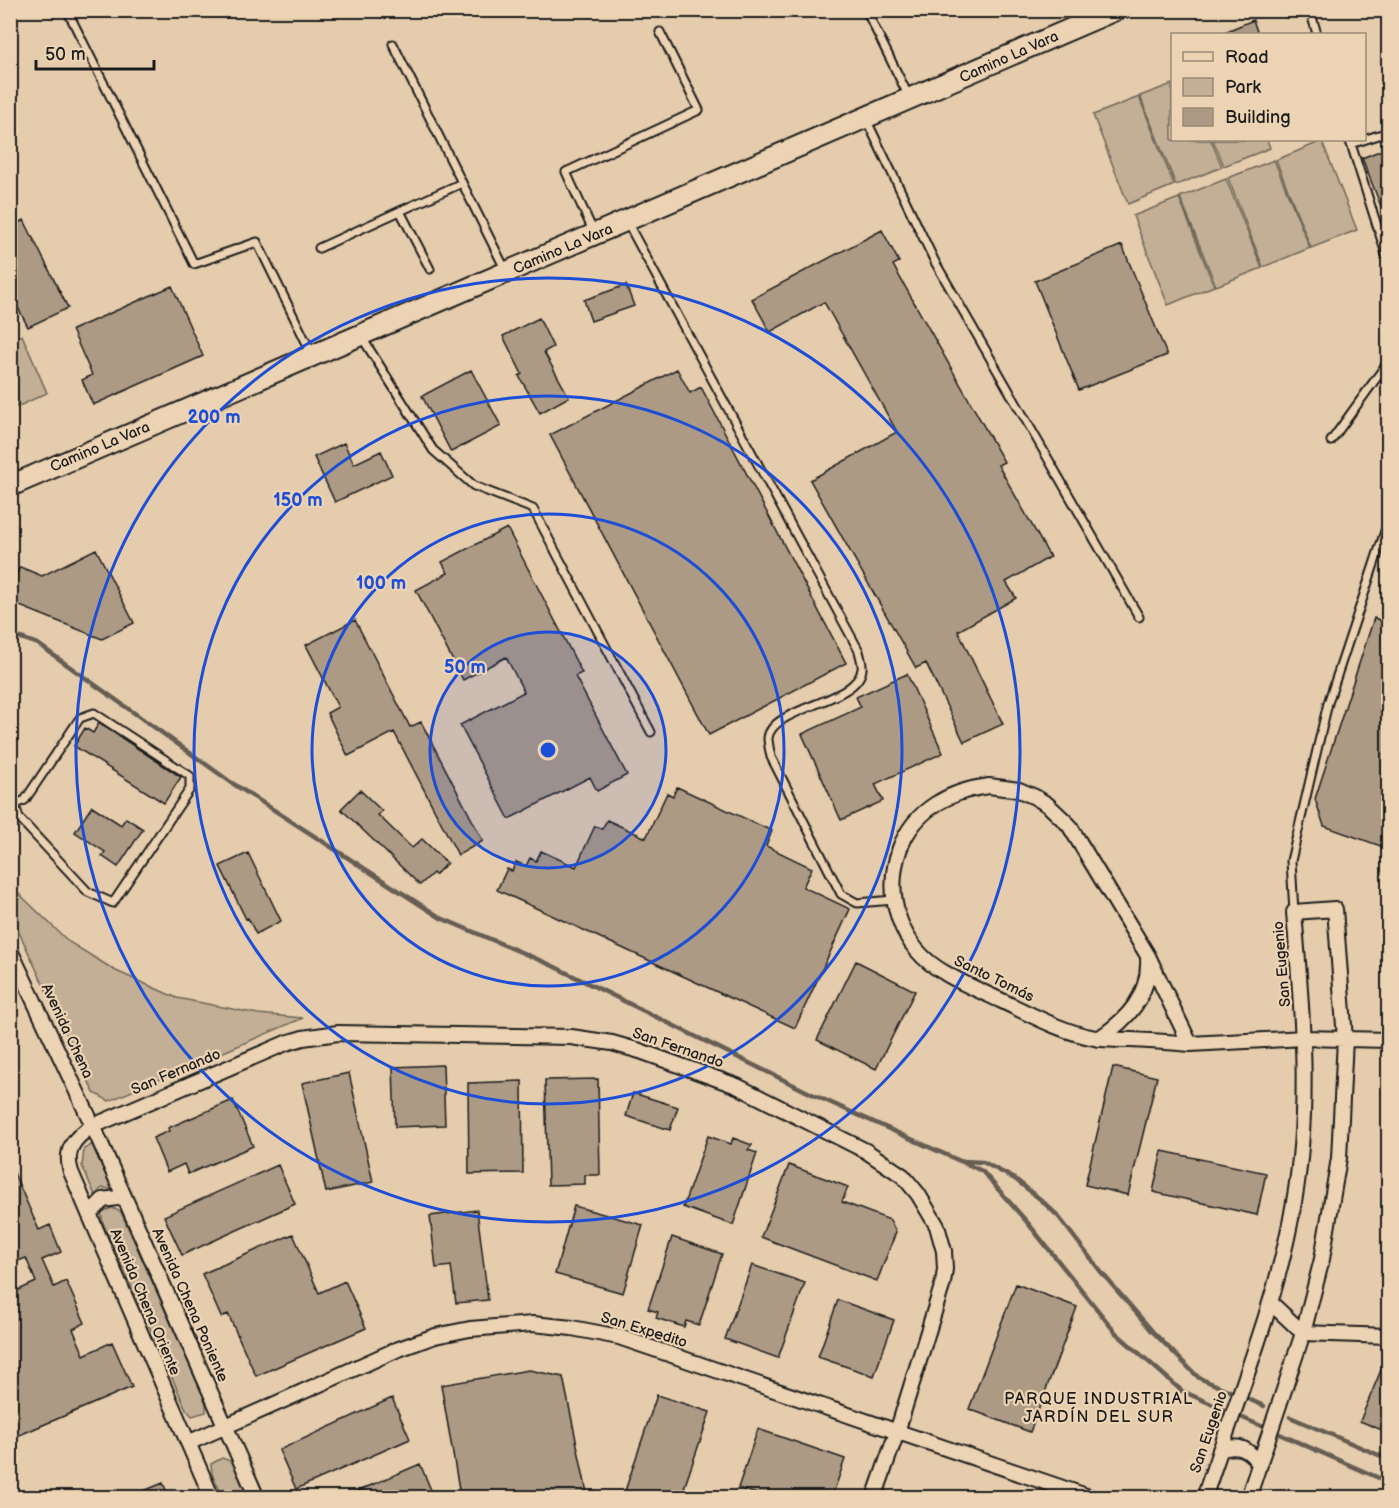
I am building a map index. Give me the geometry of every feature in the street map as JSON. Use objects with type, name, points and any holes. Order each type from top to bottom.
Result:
[{"type":"street","name":"Camino La Vara","points":[[10,486],[866,119],[1093,15],[1115,10]]},
{"type":"street","name":"Santo Tomás","points":[[1190,1044],[1148,956],[1069,825],[1048,805],[1019,790],[989,786],[970,788],[928,808],[902,844],[895,865],[894,900],[898,920],[910,943],[943,972],[1051,1024],[1098,1039],[1190,1044],[1304,1038],[1389,1040]]},
{"type":"street","name":"San Eugenio","points":[[1204,1497],[1271,1302],[1292,1219],[1300,1165],[1304,1102],[1304,1038],[1294,912],[1335,909],[1345,1039],[1339,1158],[1322,1259],[1303,1333],[1248,1497]]},
{"type":"street","name":"Avenida Chena","points":[[10,950],[93,1126]]},
{"type":"street","points":[[1098,1039],[1128,1017],[1141,997],[1149,973],[1148,956]]},
{"type":"street","name":"San Fernando","points":[[93,1126],[286,1043],[338,1033],[552,1036],[612,1043],[737,1086],[824,1129],[888,1165],[903,1176],[918,1194],[937,1226],[944,1251],[943,1283],[897,1432],[874,1497]]},
{"type":"street","name":"Avenida Chena Poniente","points":[[93,1126],[257,1497]]},
{"type":"street","name":"Avenida Chena Oriente","points":[[93,1126],[76,1138],[69,1160],[71,1172],[212,1497]]},
{"type":"street","points":[[89,1214],[103,1200],[124,1197]]},
{"type":"street","points":[[1271,1302],[1303,1333],[1389,1336]]},
{"type":"street","name":"San Expedito","points":[[188,1443],[421,1340],[470,1329],[533,1324],[554,1325],[619,1337],[1092,1497]]},
{"type":"street","points":[[1220,1450],[1230,1446],[1244,1449],[1254,1456],[1260,1465]]},
{"type":"lane","points":[[866,10],[910,99]]},
{"type":"lane","points":[[1310,10],[1317,33]]},
{"type":"lane","points":[[69,14],[194,264],[257,242],[313,356]]},
{"type":"lane","points":[[595,235],[566,172],[699,110],[660,32]]},
{"type":"lane","points":[[393,44],[507,273]]},
{"type":"lane","points":[[866,119],[935,262],[1139,617]]},
{"type":"lane","points":[[1366,138],[1389,132]]},
{"type":"lane","points":[[1350,142],[1389,260]]},
{"type":"lane","points":[[319,248],[462,183]]},
{"type":"lane","points":[[400,212],[430,269]]},
{"type":"lane","points":[[627,222],[859,651],[862,670],[851,688],[782,720],[772,728],[768,737],[771,757],[841,894],[857,903],[894,900]]},
{"type":"lane","points":[[361,336],[433,450],[474,486],[533,510],[651,732]]},
{"type":"lane","points":[[1331,441],[1389,362]]},
{"type":"lane","points":[[1294,912],[1291,861],[1322,725],[1389,522]]},
{"type":"lane","points":[[94,713],[190,776],[190,789],[113,903],[87,892],[19,818],[13,806],[25,800],[80,718],[94,713]]},
{"type":"green space","points":[[1171,84],[1171,141],[1211,141],[1222,167],[1176,185],[1140,96]]},
{"type":"green space","points":[[1139,97],[1174,185],[1128,204],[1093,115]]},
{"type":"green space","points":[[1213,141],[1267,141],[1270,148],[1224,166]]},
{"type":"green space","points":[[1322,141],[1357,230],[1311,248],[1276,160]]},
{"type":"green space","points":[[1274,160],[1310,248],[1263,267],[1228,178]]},
{"type":"green space","points":[[1226,179],[1262,268],[1216,286],[1180,197]]},
{"type":"green space","points":[[1179,198],[1214,286],[1168,305],[1133,216]]},
{"type":"green space","points":[[22,335],[47,393],[17,407],[11,392],[11,340]]},
{"type":"green space","points":[[11,886],[69,942],[116,971],[177,998],[258,1014],[303,1018],[109,1101],[94,1093],[11,915]]},
{"type":"green space","points":[[93,1144],[112,1189],[102,1188],[95,1195],[82,1166],[84,1149]]},
{"type":"green space","points":[[112,1208],[121,1212],[206,1402],[206,1412],[192,1416],[186,1409],[103,1223],[101,1212]]},
{"type":"green space","points":[[222,1458],[233,1462],[248,1497],[223,1497],[212,1474],[211,1464]]},
{"type":"building","points":[[1253,20],[1258,33],[1222,33]]},
{"type":"building","points":[[1389,147],[1389,224],[1388,224],[1362,158]]},
{"type":"building","points":[[24,220],[68,308],[28,327],[10,292],[10,227]]},
{"type":"building","points":[[882,230],[899,262],[893,265],[1004,462],[998,465],[1050,557],[1006,582],[1016,598],[958,631],[1003,724],[964,742],[926,663],[916,668],[810,480],[897,432],[824,302],[770,332],[752,299]]},
{"type":"building","points":[[1122,245],[1167,355],[1079,390],[1035,281]]},
{"type":"building","points":[[626,285],[634,306],[591,321],[584,300]]},
{"type":"building","points":[[172,286],[203,356],[93,405],[82,380],[92,375],[72,330]]},
{"type":"building","points":[[539,318],[553,347],[544,352],[569,397],[540,413],[519,376],[522,374],[503,336]]},
{"type":"building","points":[[677,369],[690,393],[701,387],[846,663],[709,735],[550,435]]},
{"type":"building","points":[[471,370],[501,426],[451,452],[422,396]]},
{"type":"building","points":[[344,443],[354,464],[381,451],[392,475],[335,502],[314,457]]},
{"type":"building","points":[[507,528],[582,673],[575,676],[627,775],[597,791],[590,777],[509,819],[460,725],[524,692],[506,657],[463,680],[416,590],[448,573],[442,562]]},
{"type":"building","points":[[96,549],[134,623],[102,639],[10,602],[10,589],[20,567],[42,576]]},
{"type":"building","points":[[1374,618],[1389,623],[1389,849],[1324,826],[1315,799]]},
{"type":"building","points":[[355,620],[410,727],[421,722],[483,841],[458,855],[394,732],[348,756],[327,713],[338,707],[306,645]]},
{"type":"building","points":[[907,674],[943,753],[875,784],[883,801],[841,820],[802,734],[861,707],[856,697]]},
{"type":"building","points":[[99,723],[181,777],[164,803],[74,746],[85,728],[93,733]]},
{"type":"building","points":[[677,787],[772,831],[766,846],[812,868],[803,887],[850,909],[795,1028],[497,890],[507,869],[512,871],[516,862],[526,866],[530,858],[536,861],[541,851],[576,867],[595,826],[602,829],[607,820],[646,838],[667,793],[673,796]]},
{"type":"building","points":[[360,790],[382,811],[378,815],[412,848],[422,839],[447,863],[420,885],[341,809]]},
{"type":"building","points":[[92,806],[121,825],[126,818],[143,829],[118,867],[102,856],[105,852],[75,832]]},
{"type":"building","points":[[248,853],[281,921],[256,934],[248,918],[246,919],[220,866]]},
{"type":"building","points":[[856,961],[915,991],[876,1069],[817,1040]]},
{"type":"building","points":[[443,1065],[445,1125],[395,1127],[393,1067]]},
{"type":"building","points":[[1113,1067],[1157,1077],[1128,1195],[1085,1185]]},
{"type":"building","points":[[349,1073],[373,1182],[326,1192],[302,1083]]},
{"type":"building","points":[[598,1079],[600,1175],[585,1175],[585,1184],[548,1185],[545,1080]]},
{"type":"building","points":[[522,1081],[523,1173],[469,1174],[468,1083]]},
{"type":"building","points":[[633,1093],[678,1107],[670,1130],[626,1116]]},
{"type":"building","points":[[233,1100],[253,1146],[188,1174],[184,1164],[167,1172],[153,1138],[169,1131],[168,1128]]},
{"type":"building","points":[[708,1136],[731,1144],[733,1138],[752,1145],[748,1150],[757,1153],[733,1225],[683,1207]]},
{"type":"building","points":[[1162,1151],[1266,1173],[1257,1215],[1153,1192]]},
{"type":"building","points":[[10,1164],[39,1230],[50,1225],[61,1252],[42,1260],[54,1287],[66,1281],[85,1323],[73,1329],[84,1355],[112,1342],[132,1387],[10,1439],[10,1294],[36,1282],[26,1258],[10,1264]]},
{"type":"building","points":[[278,1165],[295,1204],[182,1255],[164,1216]]},
{"type":"building","points":[[789,1165],[848,1187],[842,1202],[890,1220],[896,1232],[877,1281],[761,1237]]},
{"type":"building","points":[[574,1206],[643,1225],[623,1293],[555,1274]]},
{"type":"building","points":[[477,1210],[488,1300],[456,1303],[451,1266],[436,1268],[430,1216]]},
{"type":"building","points":[[293,1234],[319,1293],[345,1281],[366,1328],[256,1376],[228,1314],[221,1317],[202,1274]]},
{"type":"building","points":[[672,1237],[722,1254],[699,1325],[686,1321],[684,1327],[656,1318],[658,1312],[648,1309]]},
{"type":"building","points":[[752,1265],[805,1283],[778,1358],[725,1339]]},
{"type":"building","points":[[1016,1284],[1077,1307],[1030,1432],[969,1409]]},
{"type":"building","points":[[838,1300],[894,1320],[874,1376],[818,1357]]},
{"type":"building","points":[[1389,1353],[1389,1433],[1360,1421]]},
{"type":"building","points":[[529,1370],[563,1377],[587,1493],[566,1497],[464,1497],[459,1489],[441,1385]]},
{"type":"building","points":[[657,1395],[710,1412],[681,1497],[645,1497],[625,1491]]},
{"type":"building","points":[[392,1398],[410,1439],[296,1489],[279,1450]]},
{"type":"building","points":[[758,1429],[845,1459],[832,1497],[766,1497],[738,1488]]},
{"type":"building","points":[[420,1464],[434,1497],[344,1497]]},
{"type":"building","points":[[163,1483],[169,1497],[129,1497]]},
{"type":"waterway","points":[[10,634],[38,644],[232,783],[441,918],[551,965],[816,1096],[982,1171],[1027,1222],[1116,1333],[1182,1391],[1388,1482]]},
{"type":"waterway","points":[[963,1161],[983,1162],[1015,1179],[1040,1199],[1058,1216],[1101,1272],[1153,1332],[1199,1378],[1230,1391]]},
{"type":"waterway","points":[[1248,1399],[1264,1406]]},
{"type":"waterway","points":[[1290,1417],[1388,1459]]},
{"type":"district","name":"PARQUE INDUSTRIAL JARDÍN DEL SUR","points":[[1099,1408]]}]
